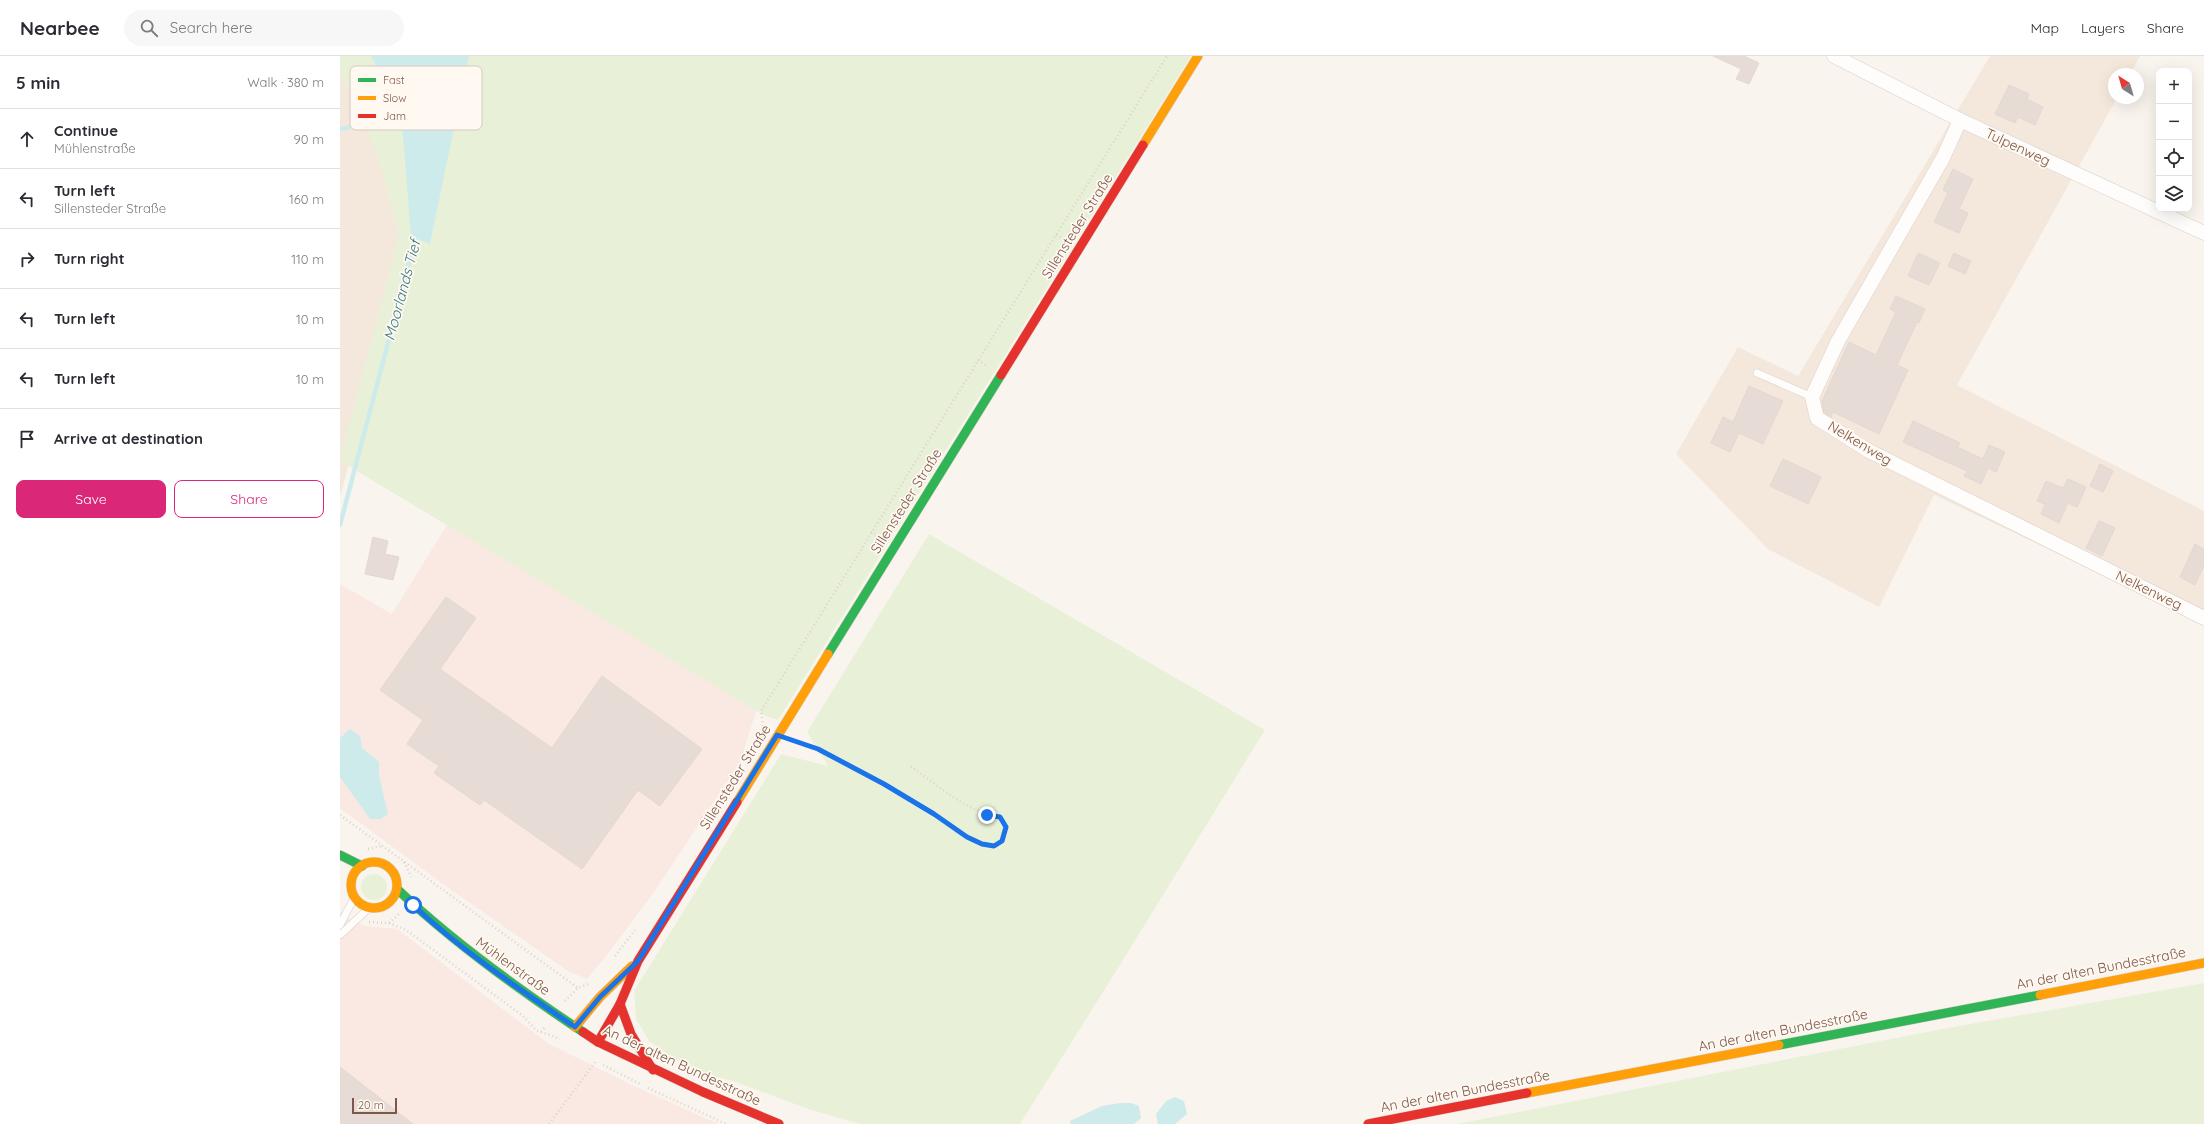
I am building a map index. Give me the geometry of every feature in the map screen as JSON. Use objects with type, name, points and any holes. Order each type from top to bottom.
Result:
[{"type":"street","name":"Sillensteder Straße","points":[[598,1042],[620,1004],[638,961],[1198,56]]},
{"type":"street","name":"Tulpenweg","points":[[1834,56],[1960,120],[2204,233]]},
{"type":"street","points":[[1812,397],[1838,341],[1943,158],[1960,120]]},
{"type":"street","name":"Nelkenweg","points":[[1812,397],[1817,418],[1869,451],[2204,618]]},
{"type":"street","points":[[340,855],[362,866]]},
{"type":"street","points":[[376,862],[390,868],[394,874],[397,889],[390,902],[384,906],[369,908],[358,903],[354,898],[350,886],[351,880],[353,874],[362,866],[376,862]]},
{"type":"street","points":[[343,872],[351,880]]},
{"type":"street","name":"Mühlenstraße","points":[[397,889],[436,926],[575,1027]]},
{"type":"street","points":[[384,906],[394,911]]},
{"type":"street","name":"Mühlenstraße","points":[[414,918],[436,926]]},
{"type":"street","name":"Sillensteder Straße","points":[[575,1027],[600,997],[638,961]]},
{"type":"street","name":"An der alten Bundesstraße","points":[[1368,1124],[2204,963]]},
{"type":"street","points":[[620,1004],[631,1034],[653,1070]]},
{"type":"street","name":"An der alten Bundesstraße","points":[[575,1027],[598,1042],[653,1070],[779,1124]]},
{"type":"lane","points":[[1757,374],[1812,397]]},
{"type":"lane","points":[[340,924],[354,898]]},
{"type":"lane","points":[[340,935],[359,919],[369,908]]},
{"type":"path","points":[[764,729],[761,711],[1167,56]]},
{"type":"path","points":[[777,735],[818,749],[884,784],[934,814],[967,837],[982,844],[994,846],[1002,841],[1006,827],[1000,817],[987,815],[961,801],[910,766]]},
{"type":"path","points":[[340,815],[578,988],[590,983]]},
{"type":"path","points":[[359,919],[377,924],[389,923],[406,930],[523,1016],[533,1028],[541,1032]]},
{"type":"path","points":[[613,959],[639,925]]},
{"type":"path","points":[[548,1124],[596,1061]]},
{"type":"path","points":[[610,1069],[726,1124]]},
{"type":"shaded area","points":[[340,56],[349,56],[352,66],[350,66],[350,130],[371,130],[406,248],[340,497]]},
{"type":"shaded area","points":[[1990,56],[2140,56],[2133,68],[2108,68],[2108,104],[2114,104],[1957,385],[2204,511],[2204,622],[1934,495],[1879,607],[1768,549],[1676,454],[1738,347],[1798,376]]},
{"type":"shaded area","points":[[448,523],[757,708],[740,762],[652,895],[587,979],[568,971],[447,887],[340,808],[340,584],[392,614]]},
{"type":"shaded area","points":[[340,911],[350,920],[365,926],[397,929],[549,1044],[636,1087],[719,1124],[340,1124]]},
{"type":"green space","points":[[340,56],[1191,56],[778,720],[765,716],[340,461],[399,235],[375,147],[367,130],[482,130],[482,66],[350,66],[350,93],[340,71]]},
{"type":"green space","points":[[929,534],[1265,730],[1020,1124],[860,1124],[808,1109],[736,1082],[702,1073],[674,1059],[649,1041],[636,1019],[634,991],[781,754],[828,766],[807,732]]},
{"type":"green space","points":[[374,874],[383,878],[387,887],[383,896],[374,900],[365,896],[361,887],[365,878]]},
{"type":"green space","points":[[2204,983],[2204,1124],[1457,1124],[1942,1029]]},
{"type":"water","points":[[371,56],[469,56],[467,66],[376,66]]},
{"type":"water","points":[[402,130],[454,130],[430,244],[411,236]]},
{"type":"water","points":[[350,729],[360,736],[362,748],[379,762],[379,775],[388,814],[381,819],[370,819],[340,777],[340,738]]},
{"type":"water","points":[[1175,1097],[1184,1101],[1187,1114],[1175,1124],[1158,1124],[1156,1114],[1166,1101]]},
{"type":"water","points":[[1131,1103],[1139,1106],[1141,1118],[1134,1124],[1071,1124],[1070,1121],[1102,1106]]},
{"type":"building","points":[[1713,56],[1744,56],[1759,63],[1749,84],[1736,79],[1741,69]]},
{"type":"building","points":[[2009,85],[2029,94],[2027,99],[2043,107],[2035,125],[2018,117],[2015,123],[1995,114]]},
{"type":"building","points":[[1953,169],[1973,179],[1959,209],[1968,213],[1959,233],[1934,222],[1948,193],[1943,190]]},
{"type":"building","points":[[1918,253],[1940,263],[1929,285],[1908,276]]},
{"type":"building","points":[[1954,253],[1971,261],[1965,274],[1948,266]]},
{"type":"building","points":[[1896,296],[1925,309],[1919,323],[1917,322],[1897,365],[1908,370],[1879,434],[1833,412],[1831,417],[1824,413],[1822,401],[1849,342],[1876,355],[1896,312],[1890,309]]},
{"type":"building","points":[[1749,386],[1783,401],[1763,444],[1739,433],[1730,452],[1711,443],[1723,417],[1733,422]]},
{"type":"building","points":[[1913,421],[1960,443],[1957,447],[1983,459],[1989,445],[2005,452],[1996,472],[1988,468],[1981,484],[1964,476],[1967,471],[1903,442]]},
{"type":"building","points":[[1783,459],[1821,477],[1808,504],[1770,486]]},
{"type":"building","points":[[2100,464],[2113,471],[2103,492],[2090,486]]},
{"type":"building","points":[[2068,479],[2086,487],[2077,507],[2068,503],[2059,523],[2041,514],[2045,504],[2037,501],[2046,481],[2063,488]]},
{"type":"building","points":[[2099,521],[2115,528],[2102,556],[2086,548]]},
{"type":"building","points":[[373,537],[388,541],[385,554],[399,557],[393,580],[365,574]]},
{"type":"building","points":[[2195,544],[2204,549],[2204,566],[2195,585],[2180,577]]},
{"type":"building","points":[[446,597],[476,618],[440,669],[552,748],[602,676],[702,749],[660,806],[638,790],[582,869],[484,800],[480,805],[434,773],[439,766],[407,744],[423,720],[380,690]]},
{"type":"building","points":[[340,1067],[413,1124],[340,1124]]},
{"type":"waterway","points":[[340,129],[350,127]]},
{"type":"waterway","name":"Moorlands Tief","points":[[340,525],[417,233]]},
{"type":"traffic: fast","points":[[828,654],[1001,375]]},
{"type":"traffic: fast","points":[[340,855],[362,866]]},
{"type":"traffic: fast","points":[[397,889],[441,928],[487,965],[583,1032]]},
{"type":"traffic: fast","points":[[1779,1045],[2040,995]]},
{"type":"traffic: slow","points":[[1143,145],[1198,56]]},
{"type":"traffic: slow","points":[[737,802],[828,654]]},
{"type":"traffic: slow","points":[[369,862],[379,862],[387,866],[393,872],[397,880],[397,885],[397,890],[393,898],[387,904],[379,908],[369,908],[361,904],[355,898],[351,890],[351,880],[355,872],[361,866],[369,862]]},
{"type":"traffic: slow","points":[[2040,995],[2204,963]]},
{"type":"traffic: slow","points":[[575,1027],[600,997],[632,966]]},
{"type":"traffic: slow","points":[[1527,1093],[1779,1045]]},
{"type":"traffic: jam","points":[[1001,375],[1143,145]]},
{"type":"traffic: jam","points":[[598,1042],[620,1004],[638,961],[737,802]]},
{"type":"traffic: jam","points":[[620,1004],[631,1034],[653,1070]]},
{"type":"traffic: jam","points":[[583,1032],[598,1042],[703,1092],[779,1124]]},
{"type":"traffic: jam","points":[[1368,1124],[1527,1093]]},
{"type":"route","points":[[413,905],[436,926],[481,961],[575,1027],[600,997],[638,961],[777,735],[818,749],[884,784],[934,814],[967,837],[982,844],[994,846],[1002,841],[1006,827],[1000,817],[987,815]]}]
